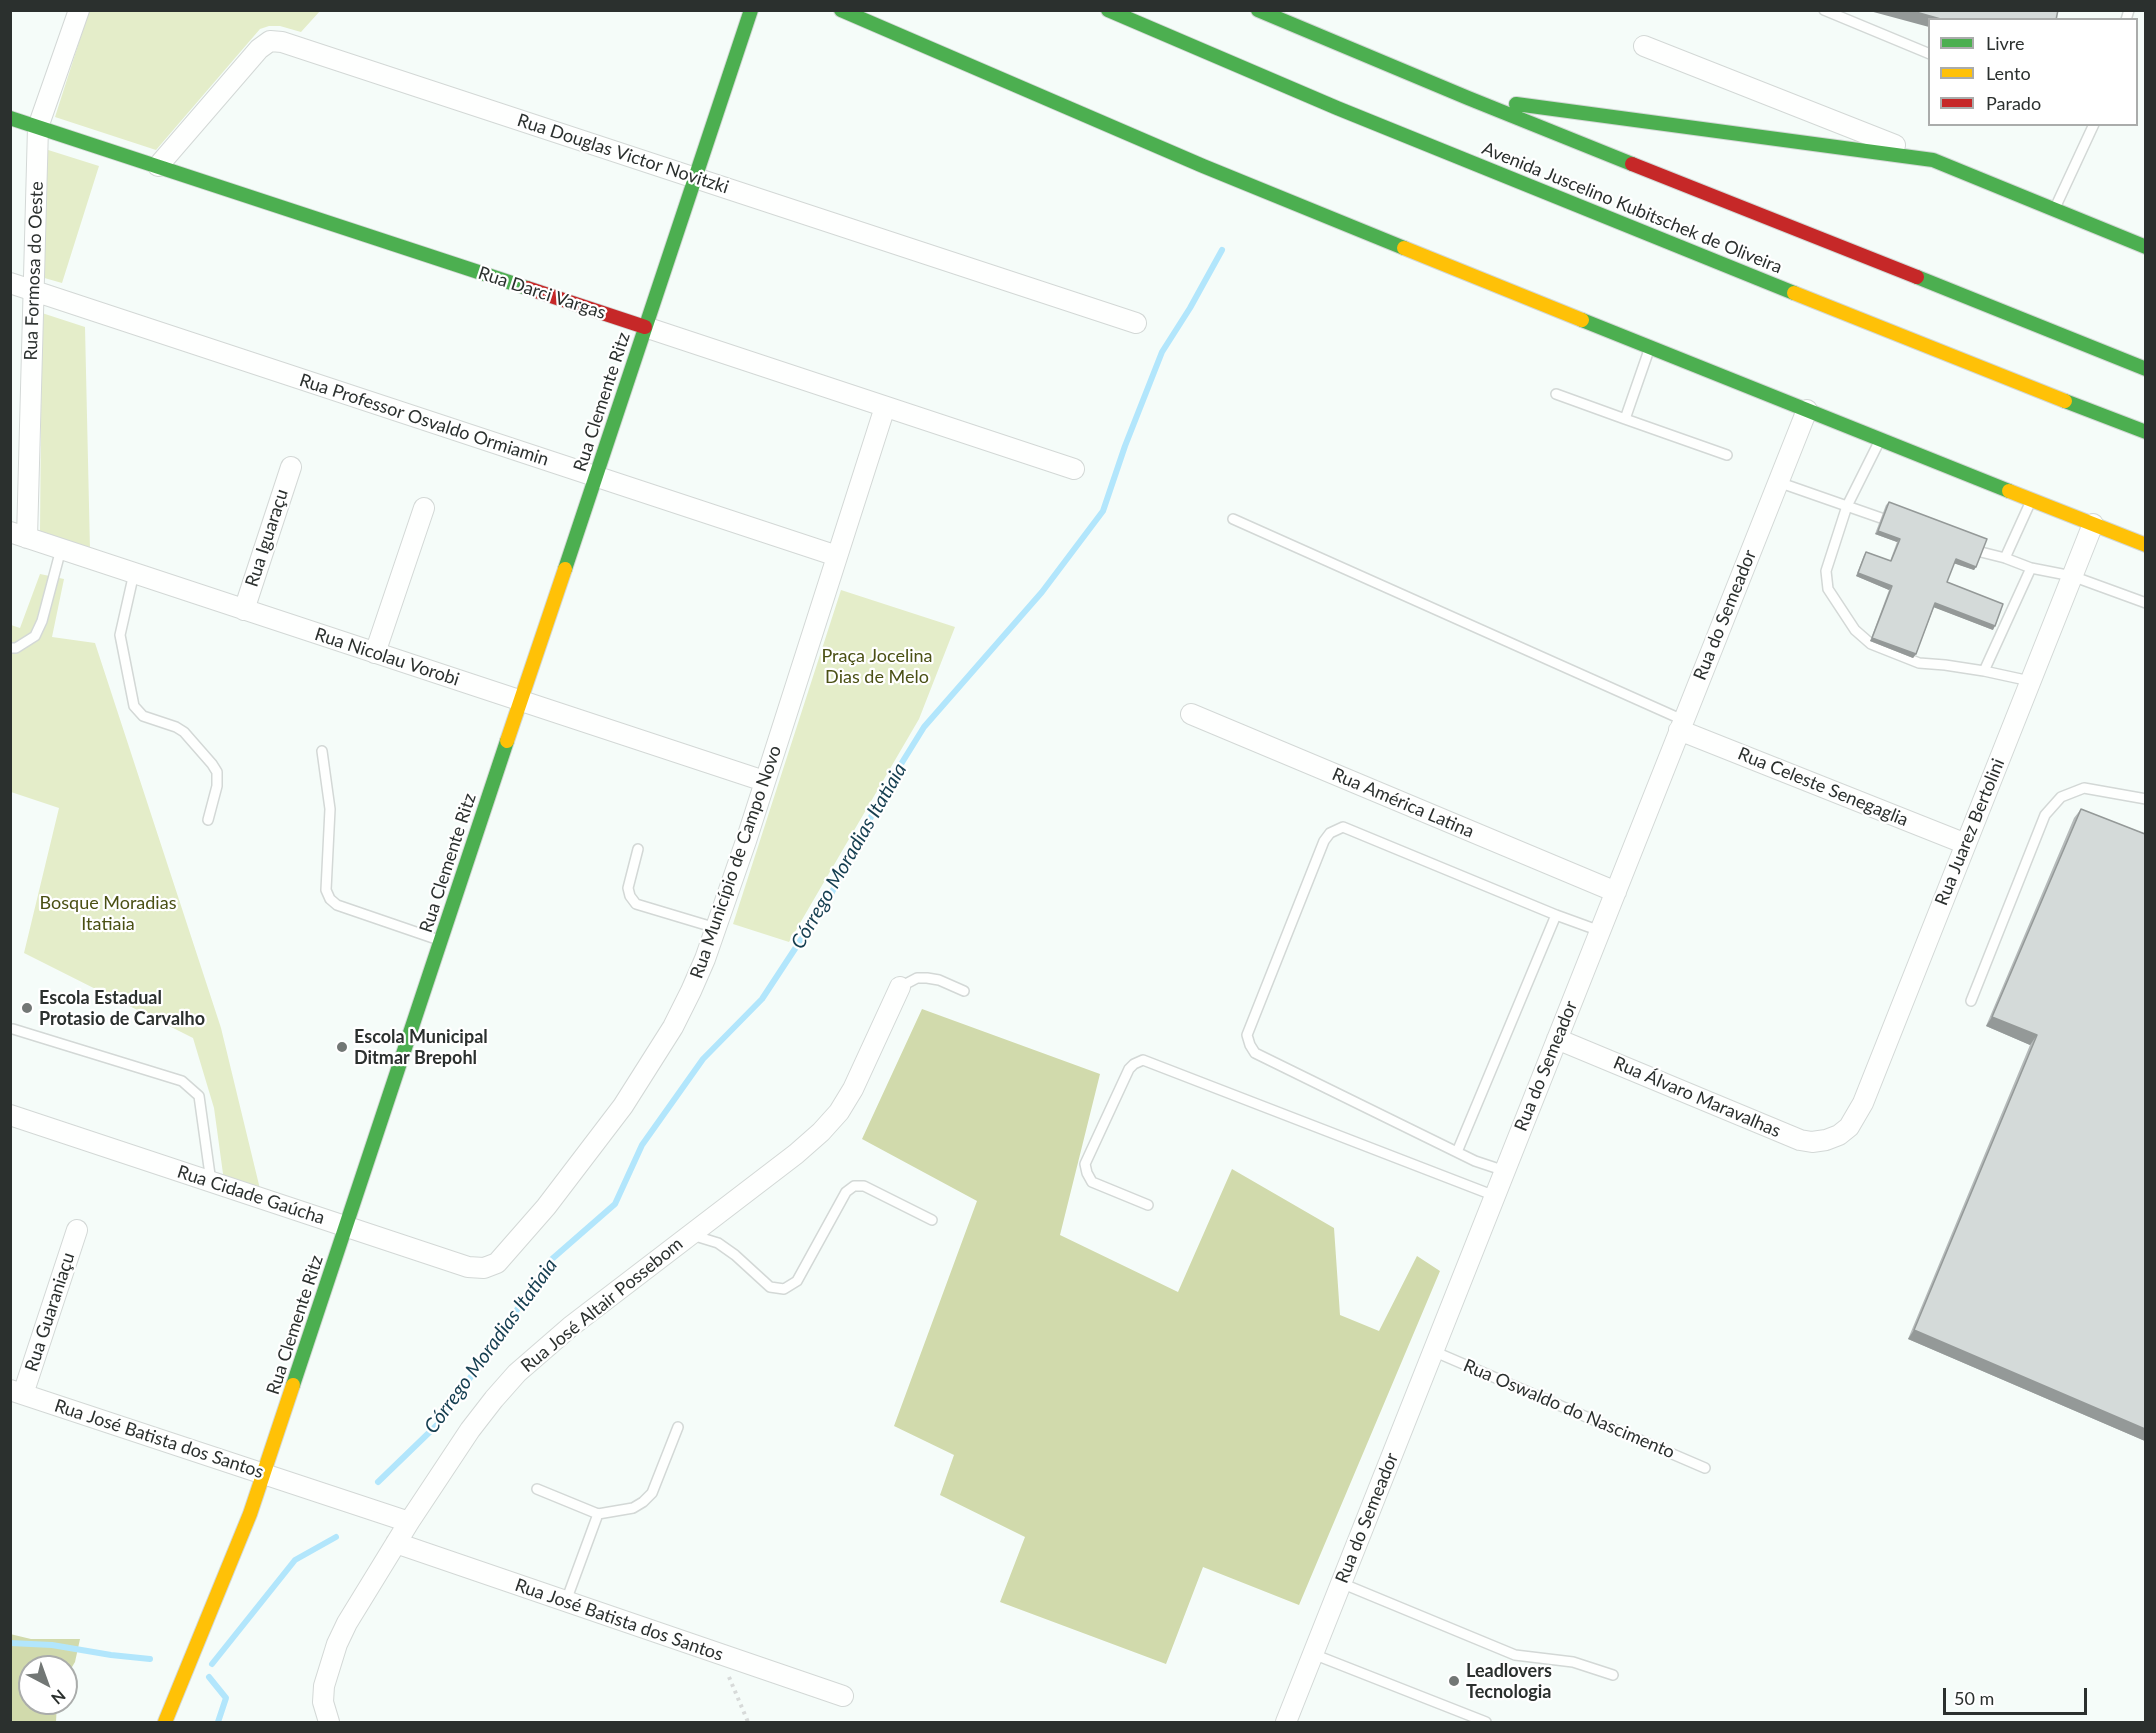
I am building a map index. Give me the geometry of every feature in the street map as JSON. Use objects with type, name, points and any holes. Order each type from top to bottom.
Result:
[{"type":"main road","name":"Rua Clemente Ritz","points":[[165,1722],[238,1545],[264,1474],[751,10]]},
{"type":"main road","points":[[841,10],[1182,157],[1650,348],[2145,545]]},
{"type":"main road","name":"Avenida Juscelino Kubitschek de Oliveira","points":[[1108,10],[1337,108],[1936,351],[2145,432]]},
{"type":"main road","points":[[1258,10],[1468,98],[2145,369]]},
{"type":"main road","points":[[1314,19],[1335,44]]},
{"type":"main road","points":[[1468,98],[1934,160],[2145,247]]},
{"type":"main road","name":"Rua Darci Vargas","points":[[10,117],[645,327]]},
{"type":"street","name":"Rua Formosa do Oeste","points":[[19,535],[33,291],[38,127],[79,10]]},
{"type":"street","name":"Rua Douglas Victor Novitzki","points":[[158,166],[259,49],[270,41],[276,41],[1136,323]]},
{"type":"street","points":[[1644,46],[1934,160]]},
{"type":"street","name":"Rua Professor Osvaldo Ormiamin","points":[[10,284],[837,556]]},
{"type":"street","name":"Rua Darci Vargas","points":[[645,327],[1074,469]]},
{"type":"street","name":"Rua Município de Campo Novo","points":[[491,1267],[504,1257],[539,1216],[623,1107],[673,1027],[700,970],[764,782],[885,407]]},
{"type":"street","name":"Rua do Semeador","points":[[1286,1722],[1807,410]]},
{"type":"street","name":"Rua Iguaraçu","points":[[244,610],[291,466]]},
{"type":"street","points":[[375,653],[424,508]]},
{"type":"street","name":"Rua Juarez Bertolini","points":[[1839,1135],[1849,1127],[1863,1103],[2093,524]]},
{"type":"street","name":"Rua Nicolau Vorobi","points":[[19,535],[764,782]]},
{"type":"street","name":"Rua América Latina","points":[[1191,714],[1616,891]]},
{"type":"street","name":"Rua Celeste Senegaglia","points":[[1681,725],[1966,844]]},
{"type":"street","name":"Rua José Altair Possebom","points":[[329,1722],[323,1702],[324,1686],[337,1644],[347,1623],[409,1522],[470,1430],[494,1399],[517,1373],[570,1326],[796,1154],[820,1132],[838,1112],[864,1067],[900,987]]},
{"type":"street","name":"Rua Álvaro Maravalhas","points":[[1557,1039],[1800,1140],[1812,1142],[1839,1135]]},
{"type":"street","name":"Rua Cidade Gaúcha","points":[[10,1115],[468,1267],[476,1269],[491,1267]]},
{"type":"street","name":"Rua Guaraniaçu","points":[[17,1392],[77,1230]]},
{"type":"street","name":"Rua José Batista dos Santos","points":[[17,1392],[409,1522]]},
{"type":"street","name":"Rua José Batista dos Santos","points":[[396,1543],[843,1696]]},
{"type":"lane","points":[[1824,10],[1928,54]]},
{"type":"lane","points":[[2054,210],[2093,126]]},
{"type":"lane","points":[[1625,419],[1650,348]]},
{"type":"lane","points":[[1556,394],[1727,455]]},
{"type":"lane","points":[[1881,439],[1847,506],[1826,571],[1828,589],[1855,630],[1870,644],[1919,663],[1945,664],[2030,681]]},
{"type":"lane","points":[[1778,482],[1881,518]]},
{"type":"lane","points":[[2005,558],[2031,499]]},
{"type":"lane","points":[[1233,519],[1681,725]]},
{"type":"lane","points":[[10,648],[16,648],[35,636],[42,621],[61,549]]},
{"type":"lane","points":[[1981,552],[2031,568],[2072,576],[2145,603]]},
{"type":"lane","points":[[1984,671],[2031,568]]},
{"type":"lane","points":[[134,573],[120,635],[134,706],[143,716],[184,732],[212,764],[217,772],[217,786],[208,820]]},
{"type":"lane","points":[[322,751],[330,809],[326,890],[330,899],[337,905],[441,941]]},
{"type":"lane","points":[[1971,1001],[2045,815],[2061,797],[2084,788],[2145,799]]},
{"type":"lane","points":[[1505,1171],[1475,1161],[1255,1053],[1247,1035],[1324,841],[1330,833],[1343,826],[1556,915],[1600,931]]},
{"type":"lane","points":[[638,849],[628,888],[636,904],[716,928]]},
{"type":"lane","points":[[1457,1152],[1556,915]]},
{"type":"lane","points":[[900,987],[917,978],[927,978],[939,980],[964,991]]},
{"type":"lane","points":[[14,1029],[182,1081],[199,1096],[211,1182]]},
{"type":"lane","points":[[1148,1205],[1092,1182],[1085,1164],[1130,1070],[1134,1064],[1143,1060],[1495,1196]]},
{"type":"lane","points":[[690,1234],[718,1243],[735,1255],[770,1287],[784,1289],[797,1281],[846,1192],[854,1186],[864,1186],[932,1220]]},
{"type":"lane","name":"Rua Oswaldo do Nascimento","points":[[1433,1351],[1705,1468]]},
{"type":"lane","points":[[537,1489],[598,1514],[633,1508],[644,1503],[652,1493],[678,1427]]},
{"type":"lane","points":[[566,1601],[598,1514]]},
{"type":"lane","points":[[1341,1583],[1515,1655],[1565,1661],[1613,1675]]},
{"type":"lane","points":[[1313,1654],[1486,1722]]},
{"type":"path","points":[[720,1654],[748,1722]]},
{"type":"green space","points":[[89,11],[320,11],[301,32],[280,26],[260,29],[156,150],[55,117]]},
{"type":"green space","points":[[45,149],[99,166],[62,283],[41,277]]},
{"type":"green space","points":[[42,313],[85,327],[90,550],[40,531]]},
{"type":"green space","name":"Bosque Moradias Itatiaia","points":[[40,574],[64,579],[52,637],[95,643],[221,1028],[260,1189],[224,1181],[214,1108],[193,1038],[24,953],[59,808],[11,792],[11,625],[20,628]]},
{"type":"green space","name":"Praça Jocelina Dias de Melo","points":[[841,590],[955,627],[919,719],[789,942],[733,924]]},
{"type":"green space","points":[[922,1009],[1100,1074],[1060,1235],[1178,1292],[1232,1169],[1334,1228],[1340,1315],[1379,1331],[1417,1256],[1440,1271],[1299,1605],[1203,1567],[1166,1664],[1000,1602],[1025,1537],[940,1495],[954,1455],[894,1426],[977,1201],[862,1139]]},
{"type":"green space","points":[[10,1634],[31,1639],[80,1639],[77,1655],[18,1655],[18,1715],[56,1715],[56,1722],[11,1722]]},
{"type":"building","points":[[1909,10],[2058,10],[2056,18],[1937,18]]},
{"type":"building","points":[[1889,502],[1987,539],[1976,567],[1956,559],[1947,582],[2003,604],[1995,626],[1935,603],[1916,654],[1872,638],[1892,586],[1858,573],[1866,552],[1891,561],[1900,539],[1878,531]]},
{"type":"building","points":[[2081,809],[2145,834],[2145,1429],[1914,1330],[2037,1035],[1992,1017]]},
{"type":"waterway","name":"Córrego Moradias Itatiaia","points":[[378,1482],[439,1423],[552,1259],[615,1204],[642,1145],[703,1059],[762,999],[831,894],[885,790],[924,727],[1042,592],[1103,511],[1125,446],[1162,352],[1190,308],[1222,250]]},
{"type":"waterway","name":"Córrego Moradias Itatiaia","points":[[212,1664],[295,1560],[336,1537]]},
{"type":"waterway","points":[[10,1643],[52,1645],[150,1659]]},
{"type":"waterway","points":[[209,1677],[226,1698],[218,1722]]},
{"type":"traffic: fast","points":[[565,569],[751,10]]},
{"type":"traffic: fast","points":[[841,10],[1203,166],[1404,248]]},
{"type":"traffic: fast","points":[[1108,10],[1337,108],[1794,293]]},
{"type":"traffic: fast","points":[[1258,10],[1632,164]]},
{"type":"traffic: fast","points":[[1516,104],[1933,160]]},
{"type":"traffic: fast","points":[[10,118],[527,288]]},
{"type":"traffic: fast","points":[[1933,160],[2146,247]]},
{"type":"traffic: fast","points":[[1917,277],[2146,369]]},
{"type":"traffic: fast","points":[[1582,320],[2009,491]]},
{"type":"traffic: fast","points":[[2065,401],[2146,432]]},
{"type":"traffic: fast","points":[[293,1385],[507,741]]},
{"type":"traffic: slow","points":[[1404,248],[1582,320]]},
{"type":"traffic: slow","points":[[1794,293],[2065,401]]},
{"type":"traffic: slow","points":[[2009,491],[2146,545]]},
{"type":"traffic: slow","points":[[507,741],[565,569]]},
{"type":"traffic: slow","points":[[165,1722],[250,1514],[293,1385]]},
{"type":"traffic: jam","points":[[1632,164],[1917,277]]},
{"type":"traffic: jam","points":[[527,288],[645,327]]},
{"type":"place","name":"Escola Estadual Protasio de Carvalho","points":[[27,1008]]},
{"type":"place","name":"Escola Municipal Ditmar Brepohl","points":[[342,1047]]},
{"type":"place","name":"Leadlovers Tecnologia","points":[[1454,1681]]}]
